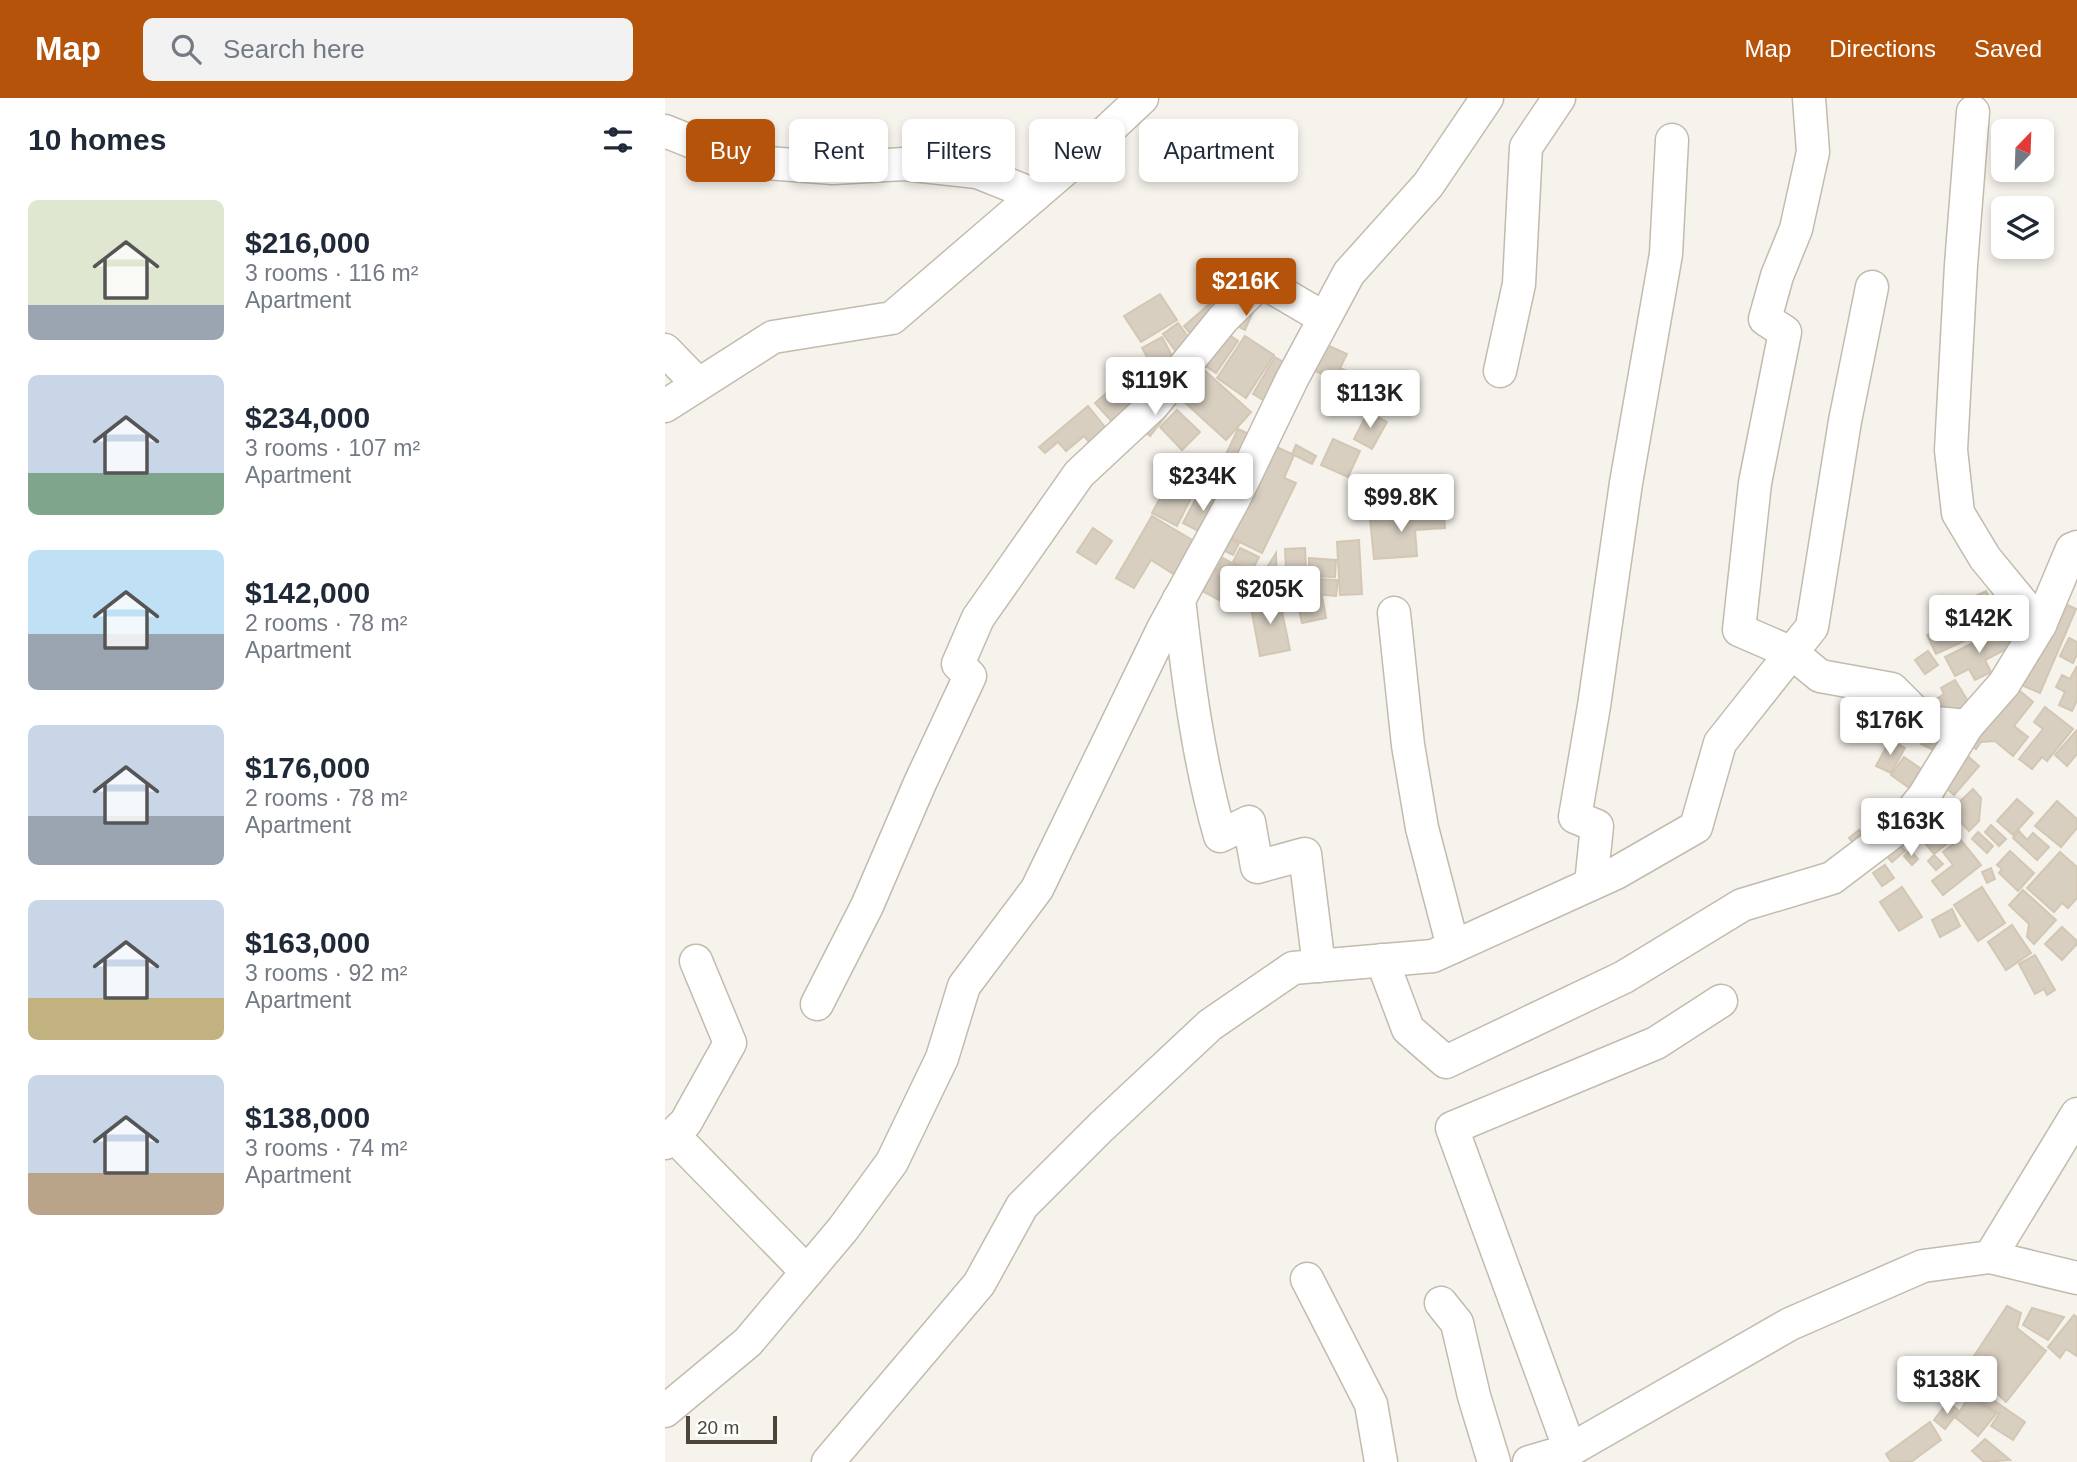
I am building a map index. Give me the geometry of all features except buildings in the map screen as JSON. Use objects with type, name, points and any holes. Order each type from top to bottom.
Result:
[{"type":"street","points":[[665,406],[773,337],[892,318],[1077,159],[1142,98]]},
{"type":"street","points":[[665,1411],[748,1342],[843,1229],[892,1162],[942,1058],[964,986],[1037,890],[1163,629],[1234,499],[1292,379],[1349,273],[1428,185],[1487,98]]},
{"type":"street","points":[[1500,371],[1519,284],[1526,147],[1559,98]]},
{"type":"street","points":[[1809,98],[1812,152],[1796,229],[1777,276],[1765,319],[1785,332],[1755,483],[1739,630],[1792,653],[1820,676],[1892,689],[1925,722],[1967,726]]},
{"type":"street","points":[[1973,112],[1960,279],[1951,450],[1958,513],[1985,558],[2040,625]]},
{"type":"street","points":[[665,131],[740,161],[833,168],[904,164],[977,172],[1035,195]]},
{"type":"street","points":[[1591,884],[1597,826],[1575,817],[1626,482],[1666,254],[1672,141]]},
{"type":"street","points":[[817,1004],[867,906],[970,676],[958,664],[978,618],[1079,474],[1153,405],[1223,319],[1261,281],[1324,318]]},
{"type":"street","points":[[828,1462],[979,1284],[1022,1206],[1101,1127],[1210,1025],[1293,968],[1433,956],[1616,873],[1696,827],[1720,743],[1812,627],[1845,421],[1872,287]]},
{"type":"street","points":[[665,350],[698,384]]},
{"type":"street","points":[[1382,960],[1408,1028],[1445,1062],[1624,977],[1742,905],[1832,878],[1898,828],[1924,796],[1967,726],[2004,684],[2040,625],[2073,549],[2077,547]]},
{"type":"street","points":[[1179,599],[1189,688],[1210,800],[1220,836],[1249,822],[1257,867],[1305,854],[1319,966]]},
{"type":"street","points":[[1394,613],[1408,745],[1422,828],[1453,947]]},
{"type":"street","points":[[696,961],[730,1043],[686,1122],[669,1139],[807,1272]]},
{"type":"street","points":[[1570,1450],[1452,1128],[1656,1043],[1721,1001]]},
{"type":"street","points":[[1990,1257],[2077,1114]]},
{"type":"street","points":[[1529,1462],[1570,1450],[1790,1324],[1923,1266],[1990,1257],[2077,1278]]},
{"type":"street","points":[[1307,1279],[1371,1404],[1381,1462]]},
{"type":"street","points":[[1441,1303],[1457,1323],[1474,1396],[1494,1462]]}]
